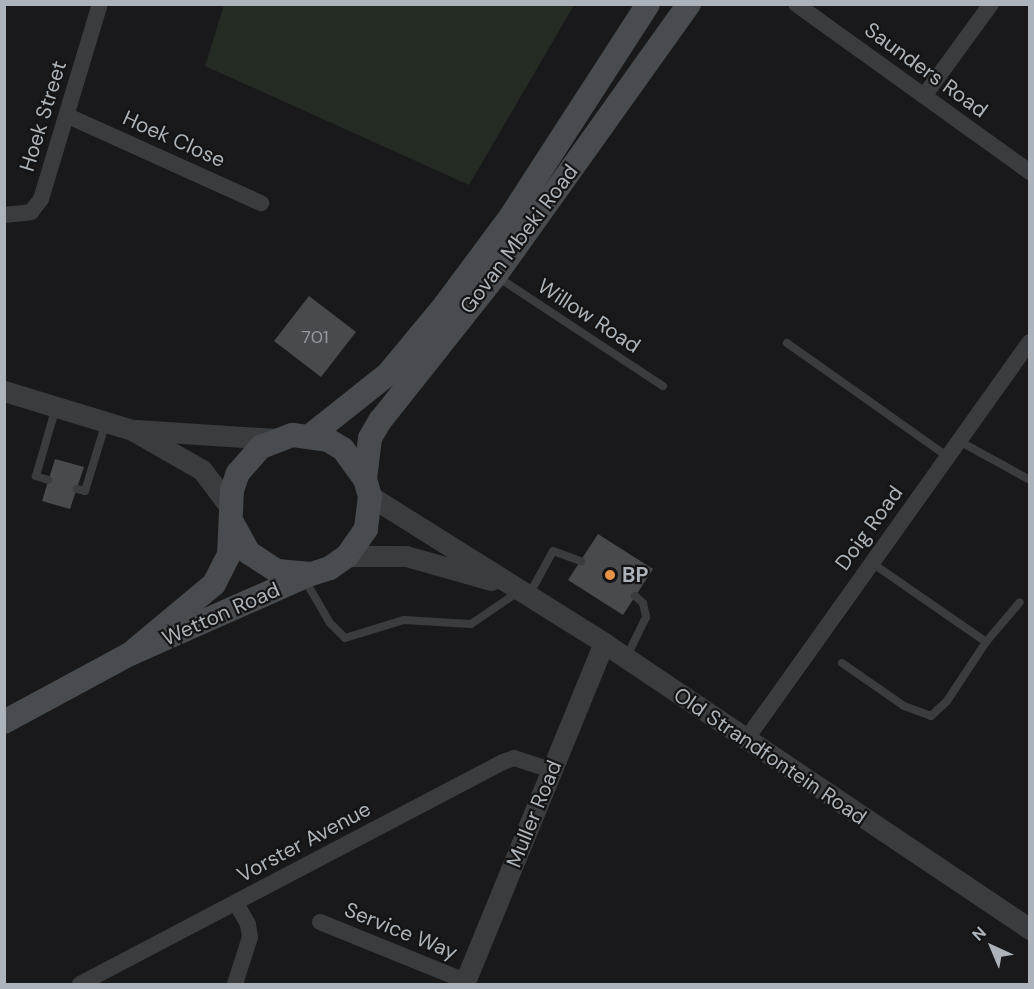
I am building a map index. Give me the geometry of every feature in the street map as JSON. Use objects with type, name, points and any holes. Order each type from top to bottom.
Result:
[{"type":"main road","name":"Govan Mbeki Road","points":[[310,436],[388,374],[445,305],[511,216],[648,4]]},
{"type":"main road","name":"Govan Mbeki Road","points":[[367,488],[370,438],[380,421],[495,276],[689,4]]},
{"type":"main road","points":[[310,436],[343,449],[367,488],[366,529],[347,556],[307,575],[294,575],[262,564],[244,546],[232,515],[232,489],[243,466],[261,447],[277,439],[310,436]]},
{"type":"main road","name":"Wetton Road","points":[[130,654],[214,584],[229,555],[232,515]]},
{"type":"main road","name":"Wetton Road","points":[[4,722],[130,654],[307,575]]},
{"type":"street","name":"Hoek Street","points":[[4,215],[31,212],[41,199],[68,116],[100,4]]},
{"type":"street","name":"Saunders Road","points":[[795,4],[1029,172]]},
{"type":"street","points":[[924,96],[991,4]]},
{"type":"street","name":"Hoek Close","points":[[68,116],[261,203]]},
{"type":"street","name":"Doig Road","points":[[745,741],[1029,342]]},
{"type":"street","points":[[4,392],[132,430],[202,470],[232,515]]},
{"type":"street","points":[[132,430],[277,439]]},
{"type":"street","name":"Old Strandfontein Road","points":[[367,488],[518,592],[604,643],[745,741],[1029,929]]},
{"type":"street","name":"Old Strandfontein Road","points":[[347,556],[406,556],[518,592]]},
{"type":"street","name":"Muller Road","points":[[464,983],[604,643]]},
{"type":"street","name":"Vorster Avenue","points":[[80,984],[504,762],[514,758],[552,770]]},
{"type":"street","points":[[235,984],[250,937],[248,924],[236,903]]},
{"type":"street","name":"Service Way","points":[[320,922],[464,983]]},
{"type":"lane","name":"Willow Road","points":[[495,276],[663,386]]},
{"type":"lane","points":[[787,343],[948,457]]},
{"type":"lane","points":[[48,480],[36,476],[56,407]]},
{"type":"lane","points":[[77,489],[85,491],[106,422]]},
{"type":"lane","points":[[958,441],[1029,480]]},
{"type":"lane","points":[[307,575],[330,623],[345,638],[404,620],[471,624],[518,592],[553,551],[581,561]]},
{"type":"lane","points":[[872,563],[986,642]]},
{"type":"lane","points":[[625,658],[646,617],[643,603],[635,596]]},
{"type":"lane","points":[[842,663],[904,706],[931,716],[947,701],[986,642],[1020,602]]},
{"type":"shaded area","points":[[224,4],[574,5],[469,185],[205,66]]},
{"type":"building","points":[[309,296],[356,332],[321,377],[274,341]]},
{"type":"building","points":[[55,459],[84,467],[70,509],[42,501]]},
{"type":"building","points":[[598,534],[653,569],[623,615],[568,580]]},
{"type":"place","name":"BP","points":[[610,575]]}]
